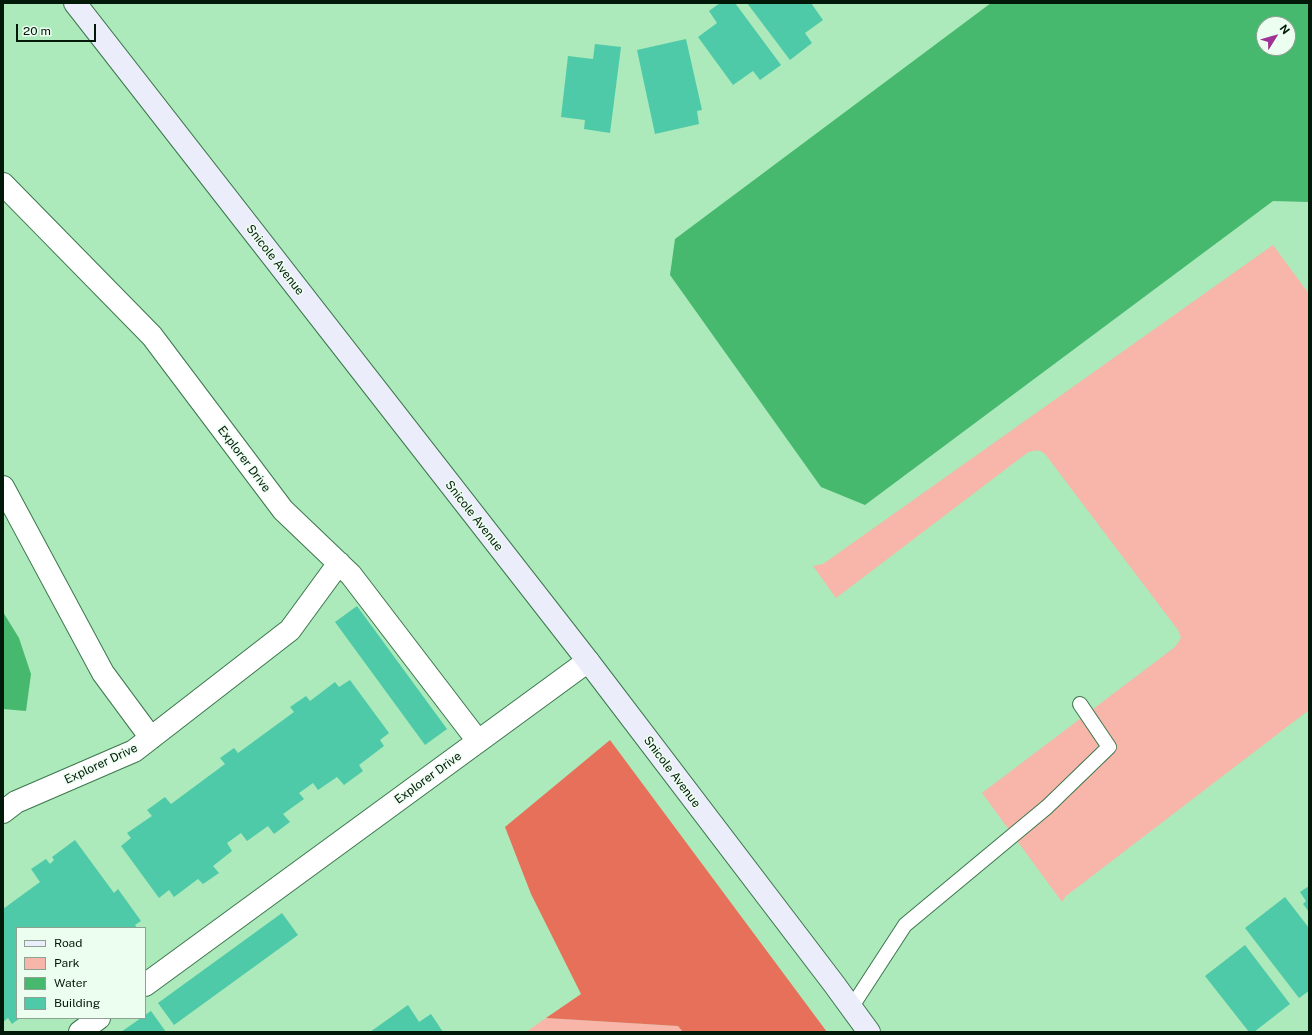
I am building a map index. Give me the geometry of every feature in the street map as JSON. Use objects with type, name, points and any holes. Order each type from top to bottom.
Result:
[{"type":"street","name":"Snicole Avenue","points":[[75,3],[588,661],[869,1032]]},
{"type":"street","name":"Explorer Drive","points":[[3,184],[152,336],[283,510],[351,575],[478,741]]},
{"type":"street","name":"Explorer Drive","points":[[3,487],[103,673],[151,738],[134,752],[16,802],[3,812]]},
{"type":"street","points":[[151,738],[290,630],[339,563]]},
{"type":"street","name":"Explorer Drive","points":[[146,984],[588,661]]},
{"type":"street","points":[[80,1032],[98,1019]]},
{"type":"lane","points":[[851,1008],[905,925],[1048,807],[1109,747],[1080,704]]},
{"type":"green space","points":[[1273,245],[1309,294],[1309,710],[1066,896],[1062,902],[982,793],[1175,647],[1181,638],[1178,630],[1045,454],[1039,451],[1027,453],[836,598],[813,566],[823,564]]},
{"type":"green space","points":[[546,1018],[678,1026],[683,1032],[526,1032]]},
{"type":"shaded area","points":[[610,740],[827,1032],[683,1032],[678,1026],[546,1018],[581,994],[531,894],[505,827]]},
{"type":"water","points":[[991,3],[1309,3],[1309,202],[1273,201],[865,505],[821,487],[670,275],[675,239]]},
{"type":"water","points":[[3,612],[19,638],[31,674],[26,711],[3,709]]},
{"type":"building","points":[[720,3],[735,3],[781,65],[760,80],[753,71],[733,85],[698,37],[717,23],[709,11]]},
{"type":"building","points":[[747,3],[811,3],[823,20],[805,33],[812,43],[790,60]]},
{"type":"building","points":[[686,39],[702,110],[697,111],[699,124],[655,134],[637,50]]},
{"type":"building","points":[[595,44],[621,47],[610,133],[584,129],[585,120],[561,117],[568,56],[593,59]]},
{"type":"building","points":[[357,606],[447,729],[425,745],[335,622]]},
{"type":"building","points":[[350,680],[389,733],[380,740],[384,746],[359,765],[363,771],[344,785],[337,777],[318,790],[313,783],[299,793],[304,799],[283,814],[290,822],[274,834],[268,826],[247,841],[241,833],[227,843],[232,851],[213,866],[219,873],[203,884],[198,879],[174,897],[169,890],[159,898],[121,846],[131,838],[127,833],[152,816],[147,810],[165,797],[171,804],[225,764],[220,758],[234,748],[238,753],[294,712],[290,707],[306,696],[310,701],[335,682],[339,687]]},
{"type":"building","points":[[75,840],[114,893],[118,889],[141,921],[135,925],[136,927],[16,927],[16,1019],[19,1019],[12,1024],[8,1018],[3,1022],[3,909],[40,882],[31,869],[46,859],[50,864],[54,860],[52,857]]},
{"type":"building","points":[[1309,886],[1309,912],[1303,904],[1306,901],[1300,892]]},
{"type":"building","points":[[1285,897],[1309,928],[1309,991],[1299,998],[1245,928]]},
{"type":"building","points":[[282,913],[298,935],[174,1025],[158,1003]]},
{"type":"building","points":[[1245,945],[1290,1004],[1254,1032],[1249,1032],[1205,976]]},
{"type":"building","points":[[408,1005],[419,1022],[431,1014],[443,1032],[370,1032]]},
{"type":"building","points":[[151,1011],[166,1032],[121,1032],[140,1019],[146,1019],[146,1014]]}]
